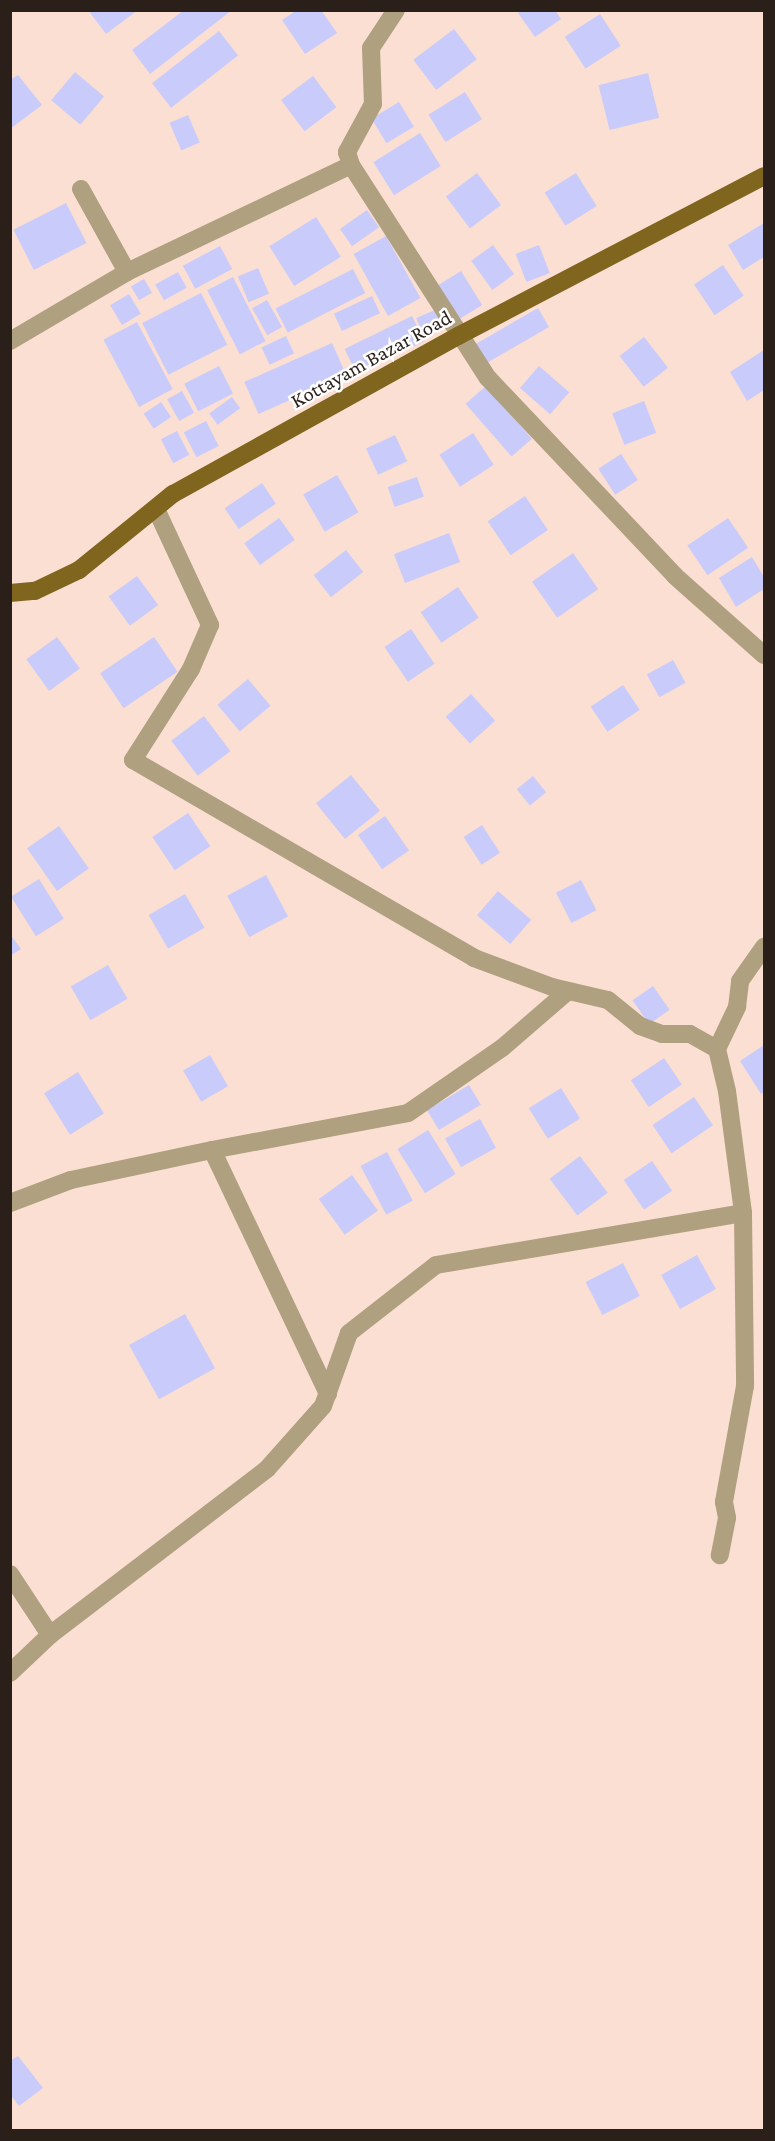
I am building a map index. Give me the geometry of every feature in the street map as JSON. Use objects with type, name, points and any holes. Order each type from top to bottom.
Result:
[{"type":"main road","name":"Kottayam Bazar Road","points":[[10,593],[35,591],[79,570],[173,494],[458,336],[765,176]]},
{"type":"street","points":[[396,10],[371,48],[374,104],[347,152],[351,165],[458,336],[488,378],[675,576],[765,655]]},
{"type":"street","points":[[10,340],[127,272],[351,165]]},
{"type":"street","points":[[81,189],[127,272]]},
{"type":"street","points":[[156,509],[210,625],[191,669],[133,760],[474,958],[568,991],[608,1000],[640,1026],[662,1034],[690,1034],[717,1049]]},
{"type":"street","points":[[720,1555],[727,1518],[724,1502],[745,1386],[742,1213],[728,1091],[717,1049],[737,1006],[740,981],[765,947]]},
{"type":"street","points":[[10,1203],[71,1180],[212,1150],[408,1113],[502,1048],[568,991]]},
{"type":"street","points":[[212,1150],[328,1394]]},
{"type":"street","points":[[10,1673],[50,1635],[267,1469],[323,1406],[349,1333],[436,1265],[742,1213]]},
{"type":"street","points":[[10,1574],[50,1635]]},
{"type":"building","points":[[88,10],[138,10],[106,34]]},
{"type":"building","points":[[184,10],[232,10],[150,74],[132,50]]},
{"type":"building","points":[[297,10],[321,10],[337,33],[305,54],[282,20]]},
{"type":"building","points":[[521,10],[555,10],[561,19],[535,37],[518,13]]},
{"type":"building","points":[[600,14],[621,46],[585,69],[565,37]]},
{"type":"building","points":[[454,29],[477,59],[436,90],[413,60]]},
{"type":"building","points":[[219,31],[238,55],[171,108],[152,83]]},
{"type":"building","points":[[75,72],[104,96],[80,125],[51,100]]},
{"type":"building","points":[[648,73],[659,118],[610,130],[599,85]]},
{"type":"building","points":[[18,75],[42,105],[10,129],[10,80]]},
{"type":"building","points":[[313,76],[336,107],[305,131],[281,100]]},
{"type":"building","points":[[465,92],[482,119],[445,142],[429,115]]},
{"type":"building","points":[[399,102],[414,127],[387,143],[372,118]]},
{"type":"building","points":[[188,115],[200,143],[181,150],[170,123]]},
{"type":"building","points":[[420,133],[441,166],[394,195],[373,162]]},
{"type":"building","points":[[477,173],[501,205],[470,228],[446,196]]},
{"type":"building","points":[[576,173],[597,206],[565,226],[545,193]]},
{"type":"building","points":[[66,203],[86,243],[34,270],[13,230]]},
{"type":"building","points":[[367,210],[379,227],[352,246],[340,229]]},
{"type":"building","points":[[316,217],[341,257],[294,286],[269,246]]},
{"type":"building","points":[[764,223],[764,257],[743,270],[728,245]]},
{"type":"building","points":[[386,236],[420,298],[388,316],[354,254]]},
{"type":"building","points":[[493,245],[514,274],[492,290],[471,261]]},
{"type":"building","points":[[539,245],[550,273],[526,282],[516,254]]},
{"type":"building","points":[[220,246],[232,269],[195,289],[183,266]]},
{"type":"building","points":[[723,265],[744,296],[715,315],[694,285]]},
{"type":"building","points":[[258,268],[269,294],[249,302],[238,277]]},
{"type":"building","points":[[353,269],[365,293],[288,333],[275,308]]},
{"type":"building","points":[[461,271],[482,305],[458,320],[436,286]]},
{"type":"building","points":[[178,272],[187,288],[164,300],[155,285]]},
{"type":"building","points":[[233,277],[266,341],[240,354],[207,290]]},
{"type":"building","points":[[144,279],[152,293],[139,300],[131,286]]},
{"type":"building","points":[[201,293],[227,345],[169,375],[142,323]]},
{"type":"building","points":[[129,294],[141,314],[122,325],[110,305]]},
{"type":"building","points":[[372,296],[380,313],[342,331],[334,314]]},
{"type":"building","points":[[267,300],[282,327],[267,335],[252,308]]},
{"type":"building","points":[[439,308],[447,326],[424,336],[416,318]]},
{"type":"building","points":[[538,308],[549,327],[484,365],[473,346]]},
{"type":"building","points":[[412,316],[424,341],[357,374],[345,349]]},
{"type":"building","points":[[137,322],[173,389],[139,407],[103,340]]},
{"type":"building","points":[[286,336],[294,353],[270,365],[262,347]]},
{"type":"building","points":[[644,337],[668,368],[644,387],[620,356]]},
{"type":"building","points":[[332,343],[346,375],[259,414],[244,382]]},
{"type":"building","points":[[764,350],[764,390],[747,401],[730,372]]},
{"type":"building","points":[[219,366],[233,394],[198,411],[184,384]]},
{"type":"building","points":[[539,366],[569,392],[550,414],[520,388]]},
{"type":"building","points":[[486,386],[532,439],[512,457],[466,404]]},
{"type":"building","points":[[182,391],[194,413],[179,421],[167,399]]},
{"type":"building","points":[[232,397],[240,408],[218,425],[209,413]]},
{"type":"building","points":[[644,401],[656,433],[624,445],[612,413]]},
{"type":"building","points":[[161,402],[171,417],[154,429],[144,414]]},
{"type":"building","points":[[206,421],[219,446],[196,457],[184,432]]},
{"type":"building","points":[[177,431],[189,455],[173,463],[161,439]]},
{"type":"building","points":[[473,433],[494,465],[460,487],[439,455]]},
{"type":"building","points":[[395,435],[407,461],[378,475],[366,449]]},
{"type":"building","points":[[621,454],[638,480],[615,495],[598,469]]},
{"type":"building","points":[[337,475],[358,512],[325,532],[303,495]]},
{"type":"building","points":[[417,477],[424,497],[395,507],[388,487]]},
{"type":"building","points":[[262,483],[276,504],[239,529],[225,508]]},
{"type":"building","points":[[525,496],[548,530],[511,555],[488,521]]},
{"type":"building","points":[[279,518],[295,540],[260,565],[244,543]]},
{"type":"building","points":[[728,518],[748,548],[708,575],[687,545]]},
{"type":"building","points":[[449,533],[460,562],[405,583],[394,554]]},
{"type":"building","points":[[346,550],[363,572],[331,597],[314,575]]},
{"type":"building","points":[[573,553],[598,589],[557,618],[532,582]]},
{"type":"building","points":[[752,557],[764,577],[764,589],[736,607],[719,578]]},
{"type":"building","points":[[137,576],[158,605],[130,626],[109,597]]},
{"type":"building","points":[[458,587],[479,618],[441,643],[421,612]]},
{"type":"building","points":[[411,629],[434,664],[408,682],[384,647]]},
{"type":"building","points":[[57,637],[80,669],[49,691],[26,659]]},
{"type":"building","points":[[154,637],[177,672],[124,708],[100,673]]},
{"type":"building","points":[[673,660],[686,683],[659,697],[647,675]]},
{"type":"building","points":[[248,679],[270,706],[240,732],[217,705]]},
{"type":"building","points":[[623,685],[640,710],[607,732],[591,707]]},
{"type":"building","points":[[471,694],[495,721],[470,744],[446,717]]},
{"type":"building","points":[[204,716],[230,751],[198,776],[171,741]]},
{"type":"building","points":[[351,775],[380,811],[345,839],[316,803]]},
{"type":"building","points":[[533,776],[546,792],[530,806],[517,789]]},
{"type":"building","points":[[188,813],[210,846],[175,870],[152,837]]},
{"type":"building","points":[[385,816],[409,850],[382,869],[358,835]]},
{"type":"building","points":[[482,825],[500,853],[482,865],[464,837]]},
{"type":"building","points":[[59,826],[89,869],[57,891],[27,848]]},
{"type":"building","points":[[266,875],[288,916],[249,937],[227,896]]},
{"type":"building","points":[[39,879],[64,919],[36,936],[11,896]]},
{"type":"building","points":[[581,880],[596,910],[571,923],[556,893]]},
{"type":"building","points":[[498,891],[531,920],[510,944],[477,915]]},
{"type":"building","points":[[185,894],[204,928],[168,949],[149,915]]},
{"type":"building","points":[[10,934],[21,949],[10,956]]},
{"type":"building","points":[[108,965],[128,999],[90,1020],[71,986]]},
{"type":"building","points":[[653,986],[670,1010],[649,1024],[633,1000]]},
{"type":"building","points":[[764,1045],[764,1092],[761,1094],[740,1061]]},
{"type":"building","points":[[210,1055],[228,1086],[201,1102],[183,1070]]},
{"type":"building","points":[[664,1058],[682,1085],[649,1107],[631,1080]]},
{"type":"building","points":[[78,1072],[104,1114],[70,1135],[44,1093]]},
{"type":"building","points":[[469,1085],[481,1105],[439,1130],[427,1110]]},
{"type":"building","points":[[561,1088],[580,1119],[548,1139],[529,1108]]},
{"type":"building","points":[[694,1097],[713,1125],[672,1153],[653,1125]]},
{"type":"building","points":[[480,1119],[496,1148],[461,1167],[445,1138]]},
{"type":"building","points":[[428,1130],[456,1174],[425,1193],[397,1149]]},
{"type":"building","points":[[387,1152],[413,1201],[386,1215],[361,1166]]},
{"type":"building","points":[[580,1156],[608,1193],[577,1216],[550,1179]]},
{"type":"building","points":[[652,1161],[672,1191],[644,1210],[624,1180]]},
{"type":"building","points":[[352,1175],[378,1211],[345,1235],[319,1199]]},
{"type":"building","points":[[697,1255],[716,1289],[680,1309],[661,1275]]},
{"type":"building","points":[[623,1263],[640,1296],[602,1315],[586,1282]]},
{"type":"building","points":[[185,1314],[215,1368],[159,1399],[129,1345]]},
{"type":"building","points":[[18,2056],[43,2088],[19,2106],[10,2094],[10,2061]]}]
